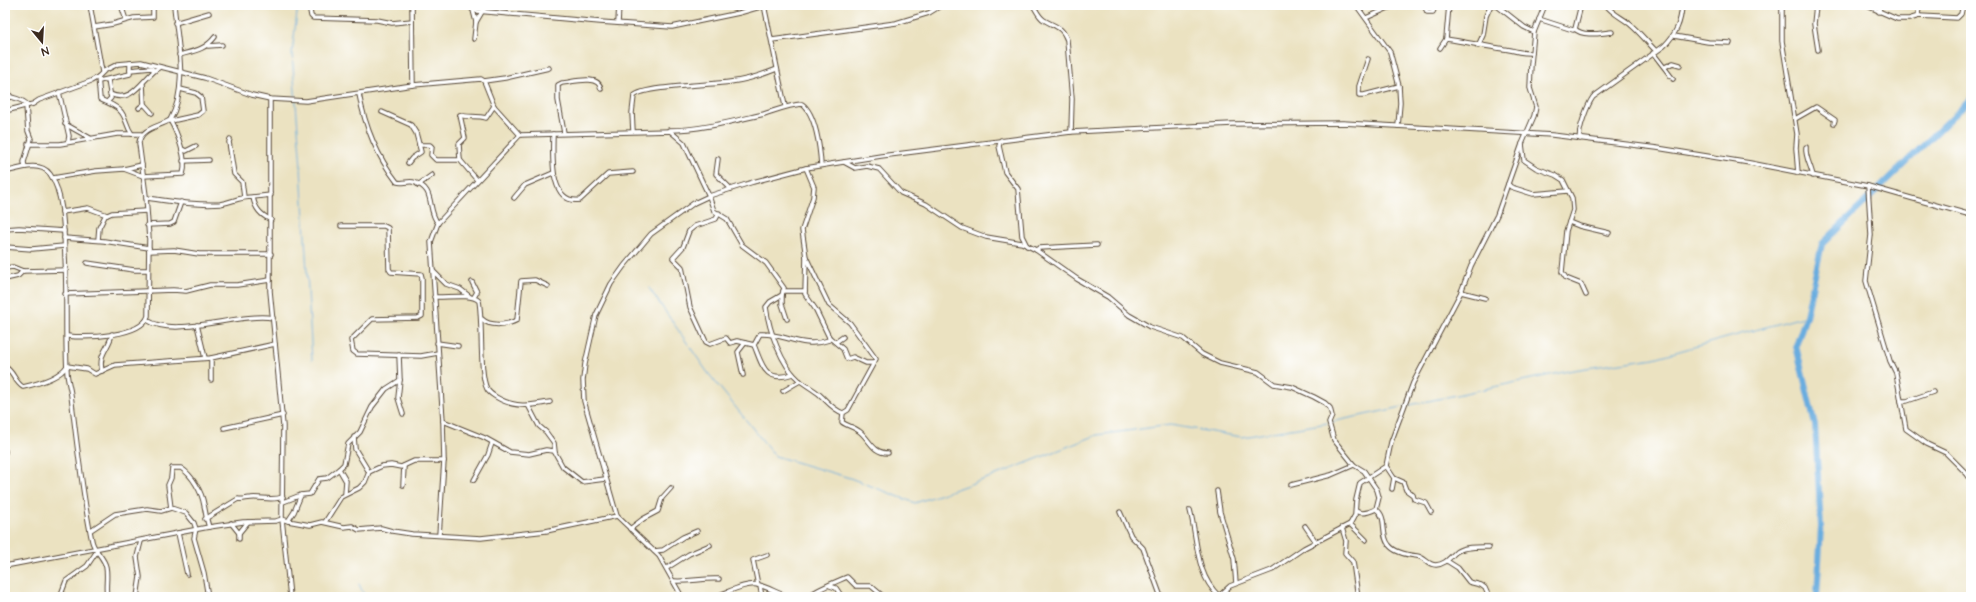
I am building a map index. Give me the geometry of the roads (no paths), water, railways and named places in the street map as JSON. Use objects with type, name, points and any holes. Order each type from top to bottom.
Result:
[{"type":"street","points":[[90,5],[100,76],[100,99],[108,101],[122,111],[126,126],[132,134]]},
{"type":"street","points":[[121,5],[126,20]]},
{"type":"street","points":[[94,26],[153,17],[153,5]]},
{"type":"street","points":[[170,120],[173,115],[180,89],[181,71],[174,5]]},
{"type":"street","points":[[310,5],[311,16],[313,18],[376,20],[392,23],[412,22]]},
{"type":"street","points":[[412,5],[413,85]]},
{"type":"street","points":[[467,5],[473,10],[482,11],[618,23],[672,26],[767,5],[765,10],[785,106]]},
{"type":"street","points":[[476,22],[486,5]]},
{"type":"street","points":[[618,23],[620,5]]},
{"type":"street","points":[[772,40],[896,23],[929,13],[942,5]]},
{"type":"street","points":[[1033,5],[1044,20],[1060,27],[1067,40],[1072,99],[1071,132]]},
{"type":"street","points":[[1356,5],[1390,52],[1399,86],[1400,103],[1398,126]]},
{"type":"street","points":[[1366,18],[1395,5]]},
{"type":"street","points":[[1424,5],[1427,12],[1433,12],[1435,7],[1433,5]]},
{"type":"street","points":[[1440,48],[1446,39],[1449,5]]},
{"type":"street","points":[[1478,46],[1483,35],[1486,16],[1491,5]]},
{"type":"street","points":[[1496,5],[1524,27],[1534,32]]},
{"type":"street","points":[[1431,512],[1426,503],[1414,499],[1413,495],[1406,490],[1403,482],[1394,478],[1386,466],[1390,442],[1413,383],[1461,292],[1471,266],[1497,215],[1522,144],[1534,116],[1536,107],[1530,88],[1534,32],[1545,5]]},
{"type":"street","points":[[1575,29],[1581,5]]},
{"type":"street","points":[[1606,5],[1634,27],[1655,52],[1673,79]]},
{"type":"street","points":[[1580,139],[1580,130],[1588,105],[1593,97],[1655,52],[1674,36],[1680,25],[1682,5]]},
{"type":"street","points":[[1782,5],[1782,42],[1797,134],[1796,148],[1798,173]]},
{"type":"street","points":[[1816,5],[1814,24],[1818,50]]},
{"type":"street","points":[[1865,5],[1897,19],[1909,20],[1919,16],[1957,18],[1961,14],[1963,5]]},
{"type":"street","points":[[1879,12],[1880,5]]},
{"type":"street","points":[[1919,16],[1918,13],[1920,5]]},
{"type":"street","points":[[473,10],[476,22],[474,39]]},
{"type":"street","points":[[176,23],[209,13]]},
{"type":"street","points":[[1539,19],[1573,30],[1575,29],[1578,32],[1593,34],[1612,32]]},
{"type":"street","points":[[1674,36],[1708,42],[1730,43]]},
{"type":"street","points":[[179,55],[201,50],[208,46],[215,37]]},
{"type":"street","points":[[1446,39],[1458,42],[1470,42],[1478,46],[1505,49],[1522,54],[1532,53]]},
{"type":"street","points":[[208,46],[222,45]]},
{"type":"street","points":[[1368,59],[1358,86],[1359,95],[1399,86]]},
{"type":"street","points":[[5,111],[27,105],[100,76],[118,64],[141,62],[181,71],[270,99],[306,101],[413,85],[481,79],[484,81],[505,78],[548,68]]},
{"type":"street","points":[[100,76],[108,80],[130,74],[130,63]]},
{"type":"street","points":[[1665,67],[1673,64],[1680,65]]},
{"type":"street","points":[[110,94],[121,97],[130,94],[143,83],[150,73],[160,67]]},
{"type":"street","points":[[130,70],[151,68],[154,70]]},
{"type":"street","points":[[633,131],[632,104],[634,96],[640,92],[731,82],[777,69]]},
{"type":"street","points":[[100,76],[108,80]]},
{"type":"street","points":[[108,80],[111,98],[108,101]]},
{"type":"street","points":[[564,133],[558,100],[558,86],[562,83],[592,80],[598,81],[601,89]]},
{"type":"street","points":[[484,81],[494,106],[520,135]]},
{"type":"street","points":[[5,83],[10,96]]},
{"type":"street","points":[[143,83],[144,104],[152,113]]},
{"type":"street","points":[[28,144],[60,144],[90,138],[141,134],[170,120],[198,115],[203,111],[201,97],[196,93],[180,89]]},
{"type":"street","points":[[59,92],[65,124],[69,136],[68,142]]},
{"type":"street","points":[[358,94],[369,136],[387,170],[397,182],[412,182],[427,192],[430,197],[435,220],[438,223]]},
{"type":"street","points":[[5,97],[10,96],[23,101],[27,105],[28,131],[31,136],[24,162],[25,167]]},
{"type":"street","points":[[270,99],[270,280],[272,318],[283,415],[282,519],[290,597]]},
{"type":"street","points":[[139,108],[144,104]]},
{"type":"street","points":[[439,535],[444,461],[443,421],[430,242],[438,223],[520,135],[660,130],[717,125],[771,112],[785,106],[802,104],[810,112],[820,149],[821,165]]},
{"type":"street","points":[[477,180],[460,160],[459,144],[465,138],[460,115],[467,118],[478,116],[486,118],[494,106]]},
{"type":"street","points":[[1795,119],[1816,107],[1835,120],[1834,123]]},
{"type":"street","points":[[382,112],[411,125],[421,150],[420,154],[412,158],[408,163]]},
{"type":"street","points":[[173,115],[179,119]]},
{"type":"street","points":[[124,169],[143,176],[181,175],[184,171],[182,149],[176,129],[170,120]]},
{"type":"street","points":[[682,597],[667,568],[654,551],[630,530],[617,516],[590,428],[583,390],[585,364],[596,315],[611,284],[624,266],[652,234],[674,216],[709,196],[731,189],[821,165],[1001,140],[1071,132],[1279,123],[1343,123],[1526,135],[1552,135],[1714,156],[1868,186],[1971,215]]},
{"type":"street","points":[[65,124],[90,138]]},
{"type":"street","points":[[660,130],[670,131],[684,143],[709,196],[712,208],[731,225],[742,245],[766,263],[779,281],[783,293],[782,304],[787,319]]},
{"type":"street","points":[[141,134],[138,148],[142,165],[146,198],[149,250],[147,320]]},
{"type":"street","points":[[553,134],[553,173],[561,192],[571,200],[575,201],[584,196],[608,174],[633,172]]},
{"type":"street","points":[[230,139],[229,142],[234,174],[242,182],[244,197]]},
{"type":"street","points":[[1001,140],[999,146],[1005,172],[1018,189],[1022,236],[1027,246]]},
{"type":"street","points":[[1522,144],[1524,160],[1536,168],[1555,175],[1563,180],[1574,203],[1566,231],[1562,272],[1566,278],[1581,284],[1586,295]]},
{"type":"street","points":[[419,145],[430,145],[432,147],[431,155],[436,160],[460,160]]},
{"type":"street","points":[[182,149],[186,151],[196,146]]},
{"type":"street","points":[[1806,147],[1808,164],[1813,176]]},
{"type":"street","points":[[718,159],[716,174],[731,189]]},
{"type":"street","points":[[183,161],[209,160]]},
{"type":"street","points":[[844,162],[855,168],[867,166],[875,167],[886,175],[901,193],[926,204],[962,228],[986,237],[1019,241],[1036,250],[1077,279],[1108,297],[1129,315],[1150,327],[1182,338],[1206,356],[1226,365],[1258,372],[1274,384],[1292,387],[1325,403],[1330,408],[1332,416],[1329,423],[1334,440],[1354,465],[1364,471],[1368,477],[1378,497],[1376,509]]},
{"type":"street","points":[[53,178],[96,170],[124,169],[142,165]]},
{"type":"street","points":[[5,172],[25,167],[37,166],[45,168],[53,178],[62,212],[66,270],[65,294],[67,366],[75,440],[87,516],[96,549],[107,568],[105,590],[107,597]]},
{"type":"street","points":[[806,168],[814,188],[813,197],[802,230],[806,257],[805,291],[829,337],[845,352],[847,359],[853,357],[866,363],[873,363]]},
{"type":"street","points":[[514,198],[525,185],[553,173]]},
{"type":"street","points":[[418,185],[432,175]]},
{"type":"street","points":[[1508,184],[1510,187],[1533,194],[1568,191]]},
{"type":"street","points":[[1868,186],[1871,235],[1866,281],[1890,361],[1896,373],[1906,429],[1927,444],[1946,454],[1967,474],[1971,480]]},
{"type":"street","points":[[146,198],[221,204],[244,197],[271,195]]},
{"type":"street","points":[[253,197],[256,208],[264,216],[271,220]]},
{"type":"street","points":[[147,225],[170,224],[174,222],[181,202]]},
{"type":"street","points":[[62,212],[88,208],[108,215]]},
{"type":"street","points":[[98,240],[99,228],[102,221],[108,215],[112,213],[146,211]]},
{"type":"street","points":[[719,213],[716,219],[695,226],[689,231],[683,247],[673,258],[682,267],[690,307],[706,342],[710,344],[726,338],[730,342],[737,340],[754,345]]},
{"type":"street","points":[[1569,222],[1579,226],[1609,233]]},
{"type":"street","points":[[340,226],[384,226],[388,228],[389,269],[391,272],[421,274],[422,316],[418,318],[372,319],[352,340],[353,351],[357,354],[420,356],[438,353]]},
{"type":"street","points":[[5,229],[19,228],[64,231]]},
{"type":"street","points":[[64,238],[98,240],[149,250],[174,250],[199,254],[271,254]]},
{"type":"street","points":[[1036,250],[1039,248],[1097,245]]},
{"type":"street","points":[[5,247],[32,249],[64,246]]},
{"type":"street","points":[[806,257],[829,305],[853,327],[866,348],[876,359],[848,410],[843,413]]},
{"type":"street","points":[[87,263],[134,270],[148,270]]},
{"type":"street","points":[[5,268],[13,267],[22,271],[62,272],[66,270]]},
{"type":"street","points":[[5,279],[18,276],[22,271]]},
{"type":"street","points":[[432,271],[446,284],[460,289],[479,301],[482,319],[484,378],[488,391],[512,405],[528,405],[550,402]]},
{"type":"street","points":[[65,294],[186,291],[210,284],[237,285],[270,280]]},
{"type":"street","points":[[482,319],[488,323],[500,324],[517,320],[521,281],[535,280],[548,286]]},
{"type":"street","points":[[434,297],[453,298],[471,296],[477,292],[472,282]]},
{"type":"street","points":[[805,291],[783,293],[770,302],[766,307],[772,333],[793,374],[800,381],[819,394],[831,407],[843,413]]},
{"type":"street","points":[[1461,292],[1485,298]]},
{"type":"street","points":[[147,320],[157,326],[198,325],[243,319],[272,318]]},
{"type":"street","points":[[67,336],[83,338],[112,334],[134,328],[147,320]]},
{"type":"street","points":[[198,325],[205,358]]},
{"type":"street","points":[[754,345],[760,334],[772,333],[793,341],[809,343],[823,342],[829,340],[829,337]]},
{"type":"street","points":[[102,371],[100,364],[102,354],[112,334]]},
{"type":"street","points":[[836,342],[843,337]]},
{"type":"street","points":[[437,343],[458,346]]},
{"type":"street","points":[[744,375],[738,352],[745,343]]},
{"type":"street","points":[[67,366],[87,369],[95,374],[115,365],[211,358],[275,344]]},
{"type":"street","points":[[754,345],[764,370],[768,374],[779,377],[793,374]]},
{"type":"street","points":[[399,355],[400,380],[398,398],[403,414]]},
{"type":"street","points":[[211,358],[211,380]]},
{"type":"street","points":[[5,367],[10,369],[19,385],[23,387],[57,375],[64,371],[67,366]]},
{"type":"street","points":[[283,502],[301,495],[310,494],[319,480],[327,478],[344,464],[348,444],[360,432],[372,407],[386,389],[400,380]]},
{"type":"street","points":[[783,391],[800,381]]},
{"type":"street","points":[[1901,401],[1907,401],[1933,392]]},
{"type":"street","points":[[528,405],[539,426],[546,432],[554,443],[556,453],[563,467],[582,482],[605,479]]},
{"type":"street","points":[[843,413],[842,422],[860,431],[873,448],[882,453],[888,453]]},
{"type":"street","points":[[224,428],[283,415]]},
{"type":"street","points":[[443,421],[492,442],[510,452],[529,454],[550,450],[556,453]]},
{"type":"street","points":[[354,438],[355,449],[369,472]]},
{"type":"street","points":[[474,480],[488,455],[492,442]]},
{"type":"street","points":[[325,522],[341,497],[359,488],[369,472],[382,466],[404,466],[414,461],[444,461]]},
{"type":"street","points":[[1291,485],[1331,475],[1354,465]]},
{"type":"street","points":[[403,485],[404,466]]},
{"type":"street","points":[[1190,510],[1201,568],[1211,588],[1219,597],[1236,583],[1272,570],[1304,548],[1350,524],[1353,521],[1356,511],[1360,483],[1386,466]]},
{"type":"street","points":[[170,508],[168,485],[172,478],[171,471],[172,468],[181,468],[193,480],[204,505],[209,527]]},
{"type":"street","points":[[339,469],[345,478],[345,494]]},
{"type":"street","points":[[1392,489],[1394,478]]},
{"type":"street","points":[[630,530],[643,519],[658,512],[662,498],[671,488]]},
{"type":"street","points":[[1217,492],[1220,512],[1234,559],[1236,583]]},
{"type":"street","points":[[288,521],[294,512],[301,495]]},
{"type":"street","points":[[206,519],[238,499],[276,499],[283,497]]},
{"type":"street","points":[[91,530],[115,514],[147,509],[161,511],[170,508],[186,513],[194,523],[196,529],[194,538],[204,574],[208,597]]},
{"type":"street","points":[[1356,511],[1359,513],[1376,509]]},
{"type":"street","points":[[1376,509],[1382,516],[1386,542],[1394,550],[1420,556],[1430,564],[1436,565],[1447,561],[1456,552],[1464,549],[1489,547]]},
{"type":"street","points":[[1120,512],[1131,536],[1143,548],[1161,597]]},
{"type":"street","points":[[5,566],[231,523],[276,521],[282,519],[310,525],[325,522],[344,527],[352,526],[360,530],[381,528],[392,531],[481,538],[516,535],[572,526],[617,516]]},
{"type":"street","points":[[238,533],[248,522]]},
{"type":"street","points":[[231,523],[238,533],[239,539]]},
{"type":"street","points":[[1350,524],[1366,540]]},
{"type":"street","points":[[1305,526],[1316,542]]},
{"type":"street","points":[[1342,528],[1346,541],[1345,553],[1353,562],[1358,597]]},
{"type":"street","points":[[654,551],[663,550],[683,537],[697,531]]},
{"type":"street","points":[[178,533],[188,574]]},
{"type":"street","points":[[137,597],[140,572],[137,557],[141,541]]},
{"type":"street","points":[[667,568],[689,554],[710,545]]},
{"type":"street","points":[[60,597],[66,582],[87,566],[96,549]]},
{"type":"street","points":[[762,597],[753,560],[767,555]]},
{"type":"street","points":[[1447,561],[1458,568],[1469,582],[1481,585],[1485,588],[1489,597]]},
{"type":"street","points":[[807,597],[818,589],[830,586],[847,577],[856,586],[871,586],[884,597]]},
{"type":"street","points":[[674,581],[690,582],[700,578],[719,579]]},
{"type":"street","points":[[714,597],[759,585],[782,595],[791,597]]},
{"type":"street","points":[[830,586],[836,588],[842,597]]},
{"type":"waterway","points":[[298,5],[292,53],[301,167],[312,360]]},
{"type":"waterway","points":[[1817,597],[1821,527],[1815,425],[1796,346],[1806,316],[1822,244],[1971,99]]},
{"type":"waterway","points":[[649,288],[708,373],[775,456],[850,478],[915,503],[991,477],[1097,435],[1170,425],[1242,437],[1328,423]]},
{"type":"waterway","points":[[1405,406],[1573,370],[1654,358],[1806,316]]},
{"type":"waterway","points":[[1331,422],[1402,407]]},
{"type":"waterway","points":[[359,584],[365,597]]}]
